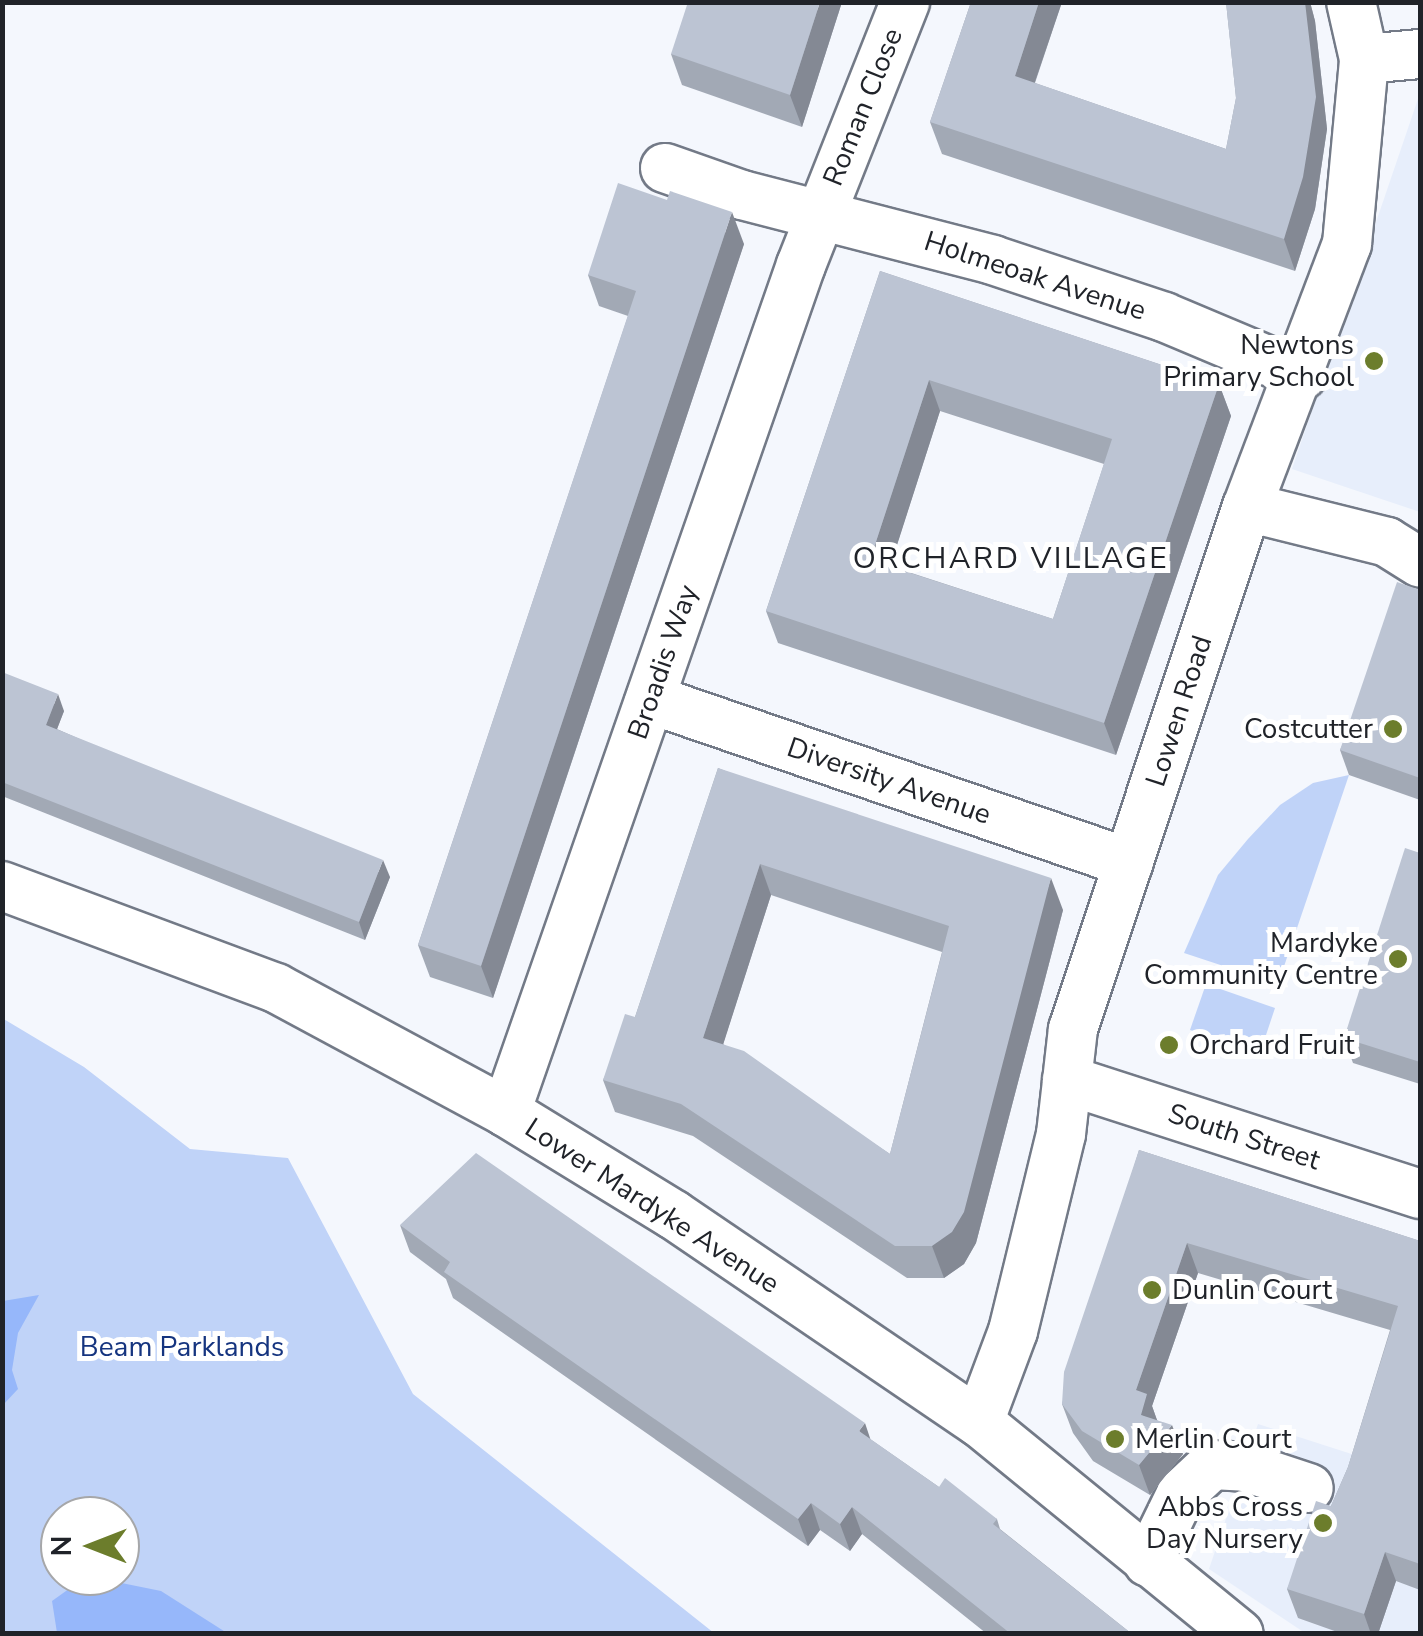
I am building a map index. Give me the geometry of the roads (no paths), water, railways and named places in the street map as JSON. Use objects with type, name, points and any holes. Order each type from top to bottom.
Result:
[{"type":"street","name":"Roman Close","points":[[820,212],[906,2]]},
{"type":"street","name":"Lowen Road","points":[[979,1422],[1013,1331],[1061,1134],[1073,1030],[1247,507],[1302,375],[1354,216],[1364,59],[1352,2]]},
{"type":"street","points":[[1364,59],[1420,54]]},
{"type":"street","name":"Holmeoak Avenue","points":[[666,168],[742,195],[820,212],[1096,294],[1302,375]]},
{"type":"street","name":"Broadis Way","points":[[506,1112],[820,212]]},
{"type":"street","points":[[1247,507],[1387,542],[1420,563]]},
{"type":"street","name":"Diversity Avenue","points":[[650,699],[1128,863]]},
{"type":"street","name":"Lower Mardyke Avenue","points":[[2,886],[276,988],[506,1112],[674,1215],[979,1422],[1239,1634]]},
{"type":"street","name":"South Street","points":[[1067,1080],[1420,1194]]},
{"type":"street","points":[[1148,1562],[1181,1494],[1212,1465],[1245,1467],[1310,1488]]},
{"type":"water","points":[[39,1295],[18,1333],[12,1370],[18,1389],[3,1405],[3,1301]]},
{"type":"water","points":[[140,1587],[161,1591],[227,1633],[57,1633],[52,1601],[59,1596],[140,1596]]},
{"type":"place","name":"Newtons Primary School","points":[[1374,361]]},
{"type":"place","name":"Costcutter","points":[[1393,729]]},
{"type":"place","name":"Mardyke Community Centre","points":[[1398,959]]},
{"type":"place","name":"Orchard Fruit","points":[[1169,1045]]},
{"type":"place","name":"Dunlin Court","points":[[1152,1290]]},
{"type":"place","name":"Merlin Court","points":[[1115,1439]]},
{"type":"place","name":"Abbs Cross Day Nursery","points":[[1323,1523]]},
{"type":"district","name":"ORCHARD VILLAGE","points":[[1011,559]]},
{"type":"park label","name":"Beam Parklands","points":[[182,1347]]}]
